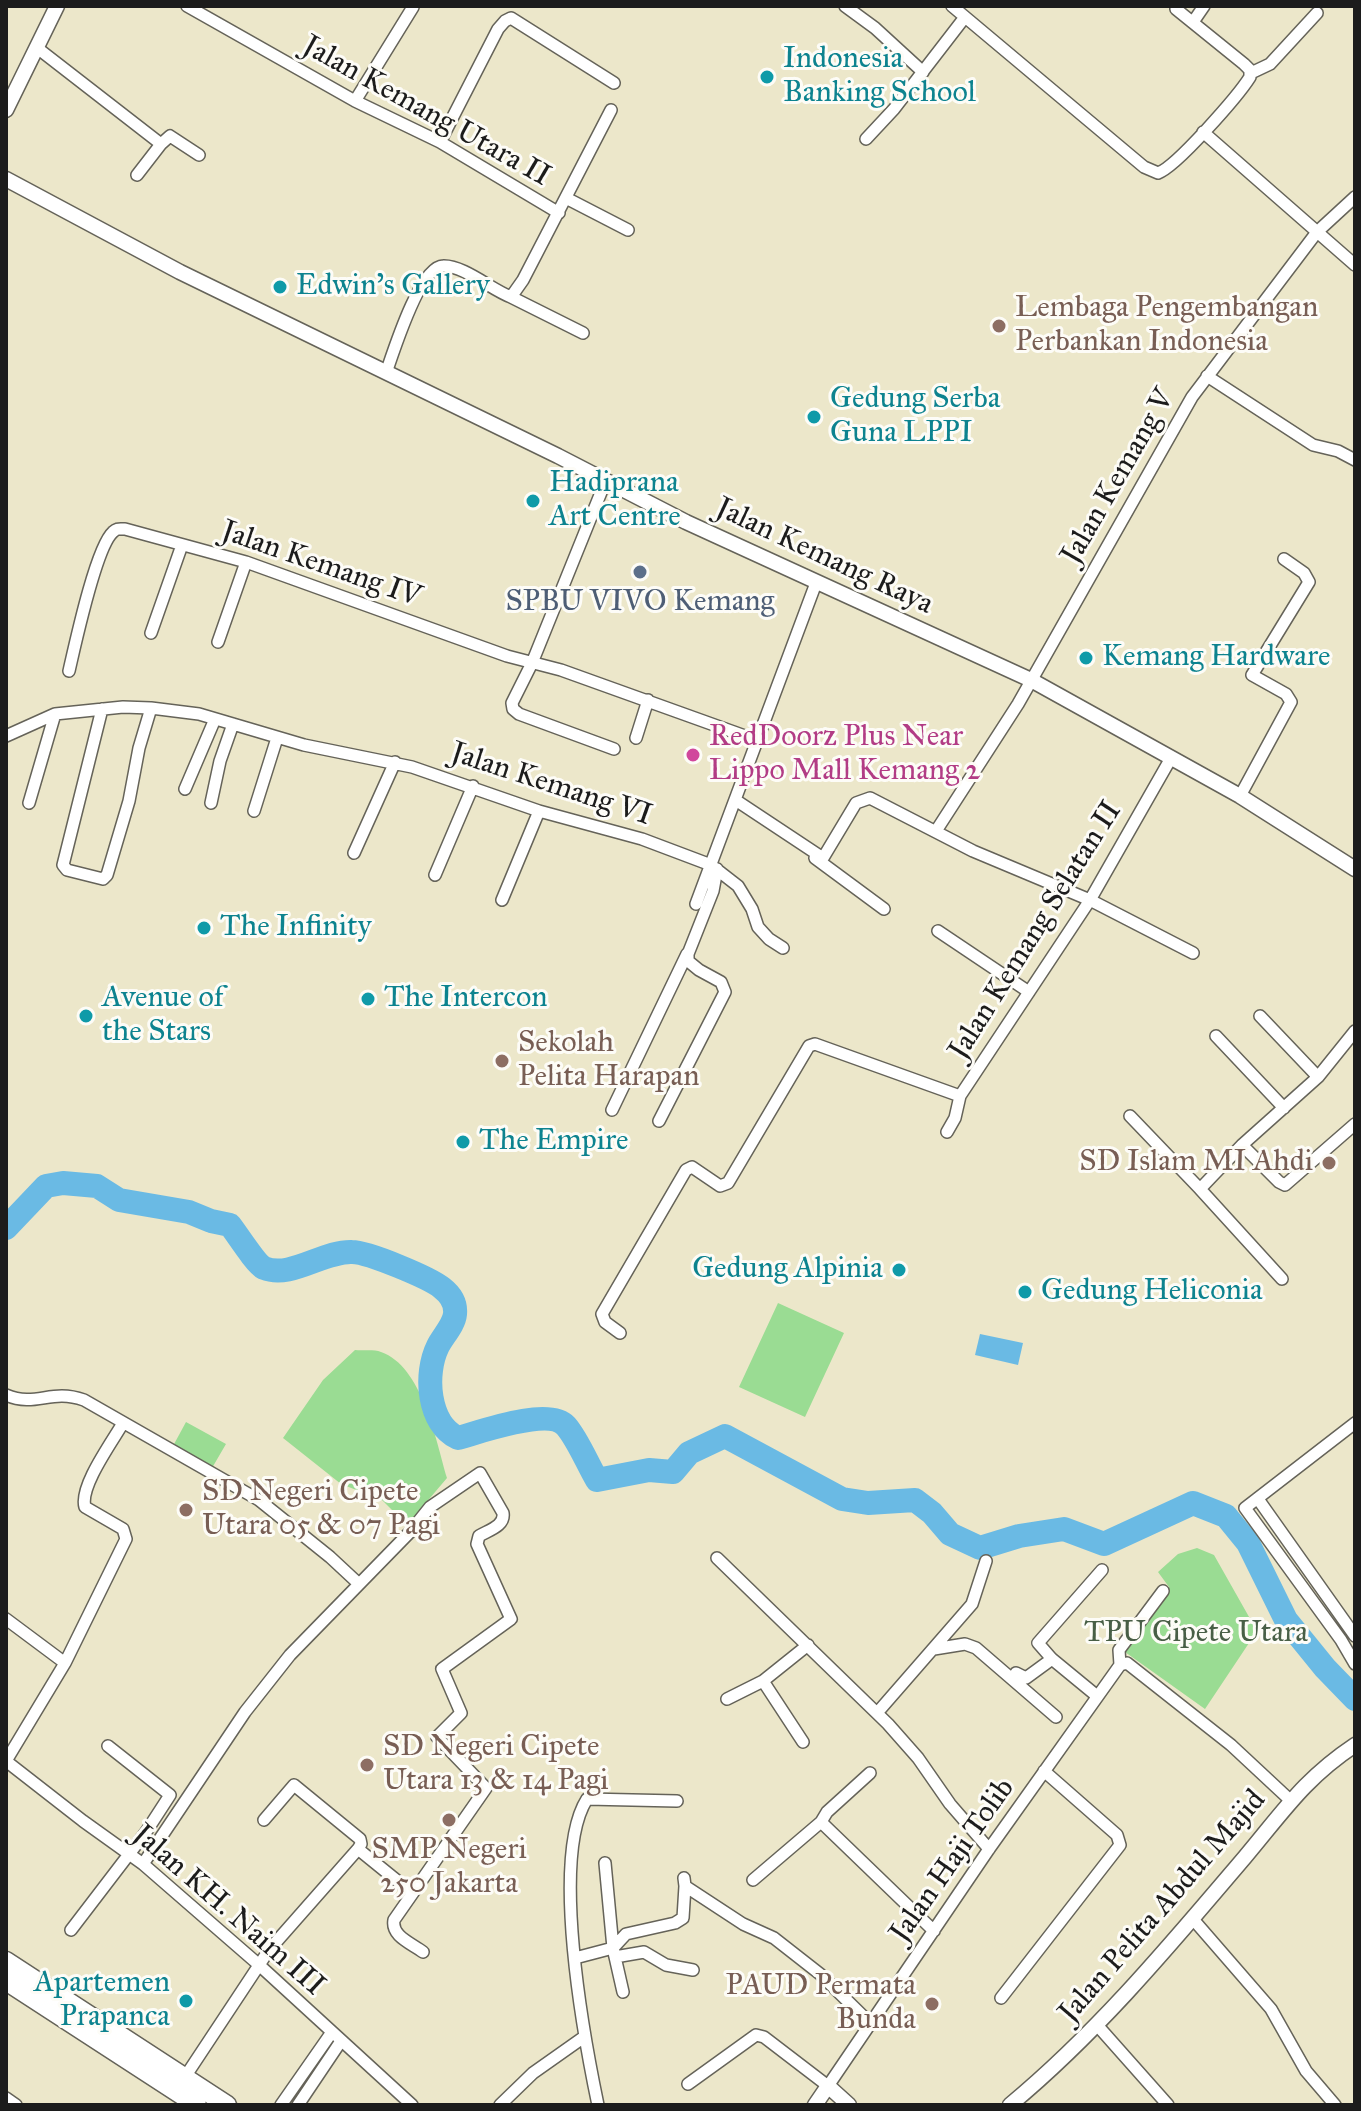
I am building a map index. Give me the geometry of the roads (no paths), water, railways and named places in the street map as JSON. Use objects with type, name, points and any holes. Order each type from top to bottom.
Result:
[{"type":"main road","points":[[6,1961],[227,2105]]},
{"type":"main road","points":[[6,1969],[216,2105]]},
{"type":"main road","points":[[6,1981],[197,2105]]},
{"type":"main road","points":[[6,1990],[178,2104]]},
{"type":"street","points":[[6,110],[57,6]]},
{"type":"street","name":"Jalan Kemang Utara II","points":[[187,6],[355,101],[440,142],[559,213]]},
{"type":"street","points":[[845,6],[875,28],[923,72]]},
{"type":"street","points":[[952,6],[1148,170],[1158,173],[1168,168],[1203,132],[1248,81],[1251,73],[1270,64],[1317,13]]},
{"type":"street","points":[[1193,22],[1204,6]]},
{"type":"street","points":[[355,101],[413,7]]},
{"type":"street","points":[[1176,9],[1251,73]]},
{"type":"street","points":[[866,139],[965,17]]},
{"type":"street","points":[[440,142],[498,29],[511,18],[614,83]]},
{"type":"street","points":[[36,47],[161,144]]},
{"type":"street","points":[[511,297],[559,213],[611,110]]},
{"type":"street","points":[[1203,132],[1355,265]]},
{"type":"street","points":[[137,175],[170,136],[199,155]]},
{"type":"street","name":"Jalan Kemang Raya","points":[[6,179],[180,272],[686,522],[1031,680],[1352,861]]},
{"type":"street","name":"Jalan Kemang V","points":[[936,831],[1031,680],[1177,421],[1207,376],[1317,232],[1355,197]]},
{"type":"street","points":[[566,198],[628,230]]},
{"type":"street","points":[[386,373],[408,313],[428,275],[436,267],[444,265],[583,333]]},
{"type":"street","points":[[1207,376],[1313,445],[1338,451],[1355,460]]},
{"type":"street","points":[[606,480],[532,663],[516,693],[513,709],[519,714],[614,749]]},
{"type":"street","points":[[69,671],[93,576],[110,534],[125,529],[182,545]]},
{"type":"street","name":"Jalan Kemang IV","points":[[151,633],[182,545],[246,562],[507,656],[561,670],[756,740]]},
{"type":"street","points":[[1240,796],[1291,702],[1286,694],[1256,680],[1252,675],[1309,582],[1304,573],[1284,559]]},
{"type":"street","points":[[218,642],[246,562]]},
{"type":"street","points":[[696,904],[714,867],[756,740],[816,583]]},
{"type":"street","points":[[636,738],[648,700]]},
{"type":"street","points":[[102,709],[63,865],[67,870],[103,879],[107,875],[129,801],[139,748],[151,708]]},
{"type":"street","name":"Jalan Kemang VI","points":[[6,736],[55,714],[102,709],[181,710],[277,738],[395,762],[473,786],[539,811],[642,839],[714,867]]},
{"type":"street","points":[[29,803],[55,714]]},
{"type":"street","points":[[185,789],[215,719]]},
{"type":"street","points":[[211,803],[220,761],[233,724]]},
{"type":"street","points":[[254,811],[277,738]]},
{"type":"street","name":"Jalan Kemang Selatan II","points":[[620,1333],[605,1322],[602,1314],[686,1170],[692,1167],[720,1186],[728,1183],[809,1046],[815,1044],[864,1060],[960,1096],[1090,900],[1171,758]]},
{"type":"street","points":[[354,853],[395,762]]},
{"type":"street","points":[[435,875],[473,786]]},
{"type":"street","points":[[736,802],[823,858],[856,803],[870,798],[973,851],[1090,900],[1193,953]]},
{"type":"street","points":[[736,802],[884,909]]},
{"type":"street","points":[[502,900],[539,811]]},
{"type":"street","points":[[714,867],[738,886],[752,909],[758,927],[783,948]]},
{"type":"street","points":[[612,1110],[688,954],[713,891],[714,867]]},
{"type":"street","points":[[938,931],[1029,992]]},
{"type":"street","points":[[659,1121],[725,992],[721,982],[690,965],[688,954]]},
{"type":"street","points":[[1260,1016],[1318,1077]]},
{"type":"street","points":[[1200,1189],[1242,1145],[1318,1077],[1355,1031]]},
{"type":"street","points":[[1216,1036],[1284,1108]]},
{"type":"street","points":[[947,1132],[955,1118],[960,1096]]},
{"type":"street","points":[[1130,1116],[1282,1279]]},
{"type":"street","points":[[1242,1145],[1279,1182],[1289,1184],[1355,1124]]},
{"type":"street","points":[[6,1395],[26,1402],[54,1394],[73,1396],[259,1500],[359,1584]]},
{"type":"street","points":[[6,1761],[65,1663],[126,1539],[123,1529],[85,1507],[83,1502],[86,1489],[123,1423]]},
{"type":"street","points":[[1355,1423],[1245,1508],[1355,1664]]},
{"type":"street","points":[[143,1864],[267,1683],[290,1655],[410,1532],[430,1507],[477,1473],[483,1476],[504,1518],[479,1536],[477,1544],[511,1619],[442,1669],[461,1713],[437,1737],[485,1787],[486,1792],[411,1892],[394,1920],[392,1927],[396,1933],[423,1952]]},
{"type":"street","points":[[1258,1499],[1354,1633],[1341,1640]]},
{"type":"street","points":[[717,1558],[877,1713],[918,1758],[950,1804],[989,1849]]},
{"type":"street","points":[[877,1713],[972,1604],[986,1561]]},
{"type":"street","points":[[1097,1696],[1052,1659],[1038,1641],[1102,1570]]},
{"type":"street","name":"Jalan Haji Tolib","points":[[828,2086],[989,1849],[1120,1665],[1119,1650],[1163,1591]]},
{"type":"street","points":[[6,1619],[65,1663]]},
{"type":"street","points":[[934,1649],[961,1644],[973,1646],[1056,1717]]},
{"type":"street","points":[[727,1699],[763,1681],[808,1645]]},
{"type":"street","points":[[1016,1673],[1026,1678],[1052,1659]]},
{"type":"street","points":[[1120,1665],[1127,1663],[1231,1745],[1290,1800]]},
{"type":"street","points":[[763,1681],[803,1742]]},
{"type":"street","name":"Jalan Pelita Abdul Majid","points":[[1010,2105],[1049,2073],[1097,2025],[1192,1918],[1290,1800],[1330,1761],[1355,1745]]},
{"type":"street","points":[[71,1930],[155,1820],[170,1793],[108,1746]]},
{"type":"street","name":"Jalan KH. Naim III","points":[[6,1761],[143,1864],[412,2105]]},
{"type":"street","points":[[1001,1998],[1120,1845],[1117,1835],[1044,1771]]},
{"type":"street","points":[[753,1880],[821,1822],[827,1812],[870,1773]]},
{"type":"street","points":[[185,2077],[258,1964],[361,1844],[360,1839],[294,1785],[264,1820]]},
{"type":"street","points":[[598,2105],[584,2037],[575,1958],[571,1880],[577,1823],[587,1799],[677,1801]]},
{"type":"street","points":[[821,1822],[934,1931]]},
{"type":"street","points":[[358,1849],[411,1892]]},
{"type":"street","points":[[605,1863],[614,1953],[623,1992]]},
{"type":"street","points":[[614,1953],[626,1934],[675,1923],[683,1918],[685,1882],[743,1924],[774,1938],[820,1974],[871,2024]]},
{"type":"street","points":[[1192,1918],[1271,2009],[1306,2071],[1335,2105]]},
{"type":"street","points":[[575,1958],[644,1952],[666,1965],[693,1970]]},
{"type":"street","points":[[1097,2025],[1168,2105]]},
{"type":"street","points":[[281,2105],[332,2032]]},
{"type":"street","points":[[688,2084],[760,2035],[849,2105]]},
{"type":"street","points":[[500,2105],[533,2073],[584,2037]]},
{"type":"street","points":[[298,2105],[341,2041]]},
{"type":"street","points":[[815,2105],[828,2086]]},
{"type":"street","points":[[6,2098],[16,2105]]},
{"type":"water","points":[[980,1334],[1023,1343],[1018,1365],[975,1355]]},
{"type":"waterway","points":[[6,1228],[46,1186],[63,1183],[97,1186],[119,1200],[189,1212],[230,1225],[264,1268],[285,1270],[352,1252],[398,1266],[442,1288],[454,1303],[454,1318],[438,1346],[430,1384],[435,1410],[448,1431],[458,1438],[530,1420],[557,1421],[566,1426],[597,1480],[649,1470],[673,1472],[689,1453],[725,1436],[842,1499],[868,1503],[915,1500],[932,1513],[950,1534],[980,1548],[1019,1536],[1064,1529],[1104,1544],[1193,1503],[1226,1516],[1248,1543],[1286,1620],[1355,1699]]},
{"type":"place","name":"Indonesia Banking School","points":[[767,77]]},
{"type":"place","name":"Edwin's Gallery","points":[[280,287]]},
{"type":"place","name":"Lembaga Pengembangan Perbankan Indonesia","points":[[999,326]]},
{"type":"place","name":"Gedung Serba Guna LPPI","points":[[814,417]]},
{"type":"place","name":"Hadiprana Art Centre","points":[[533,501]]},
{"type":"place","name":"SPBU VIVO Kemang","points":[[640,572]]},
{"type":"place","name":"Kemang Hardware","points":[[1086,658]]},
{"type":"place","name":"RedDoorz Plus Near Lippo Mall Kemang 2","points":[[693,755]]},
{"type":"place","name":"The Infinity","points":[[204,928]]},
{"type":"place","name":"The Intercon","points":[[368,999]]},
{"type":"place","name":"Avenue of the Stars","points":[[86,1016]]},
{"type":"place","name":"Sekolah Pelita Harapan","points":[[502,1061]]},
{"type":"place","name":"The Empire","points":[[463,1142]]},
{"type":"place","name":"SD Islam MI Ahdi","points":[[1329,1163]]},
{"type":"place","name":"Gedung Alpinia","points":[[899,1270]]},
{"type":"place","name":"Gedung Heliconia","points":[[1025,1292]]},
{"type":"place","name":"SD Negeri Cipete Utara 05 & 07 Pagi","points":[[186,1510]]},
{"type":"place","name":"SD Negeri Cipete Utara 13 & 14 Pagi","points":[[367,1765]]},
{"type":"place","name":"SMP Negeri 250 Jakarta","points":[[449,1820]]},
{"type":"place","name":"Apartemen Prapanca","points":[[186,2001]]},
{"type":"place","name":"PAUD Permata Bunda","points":[[932,2004]]},
{"type":"park label","name":"TPU Cipete Utara","points":[[1196,1634]]}]
